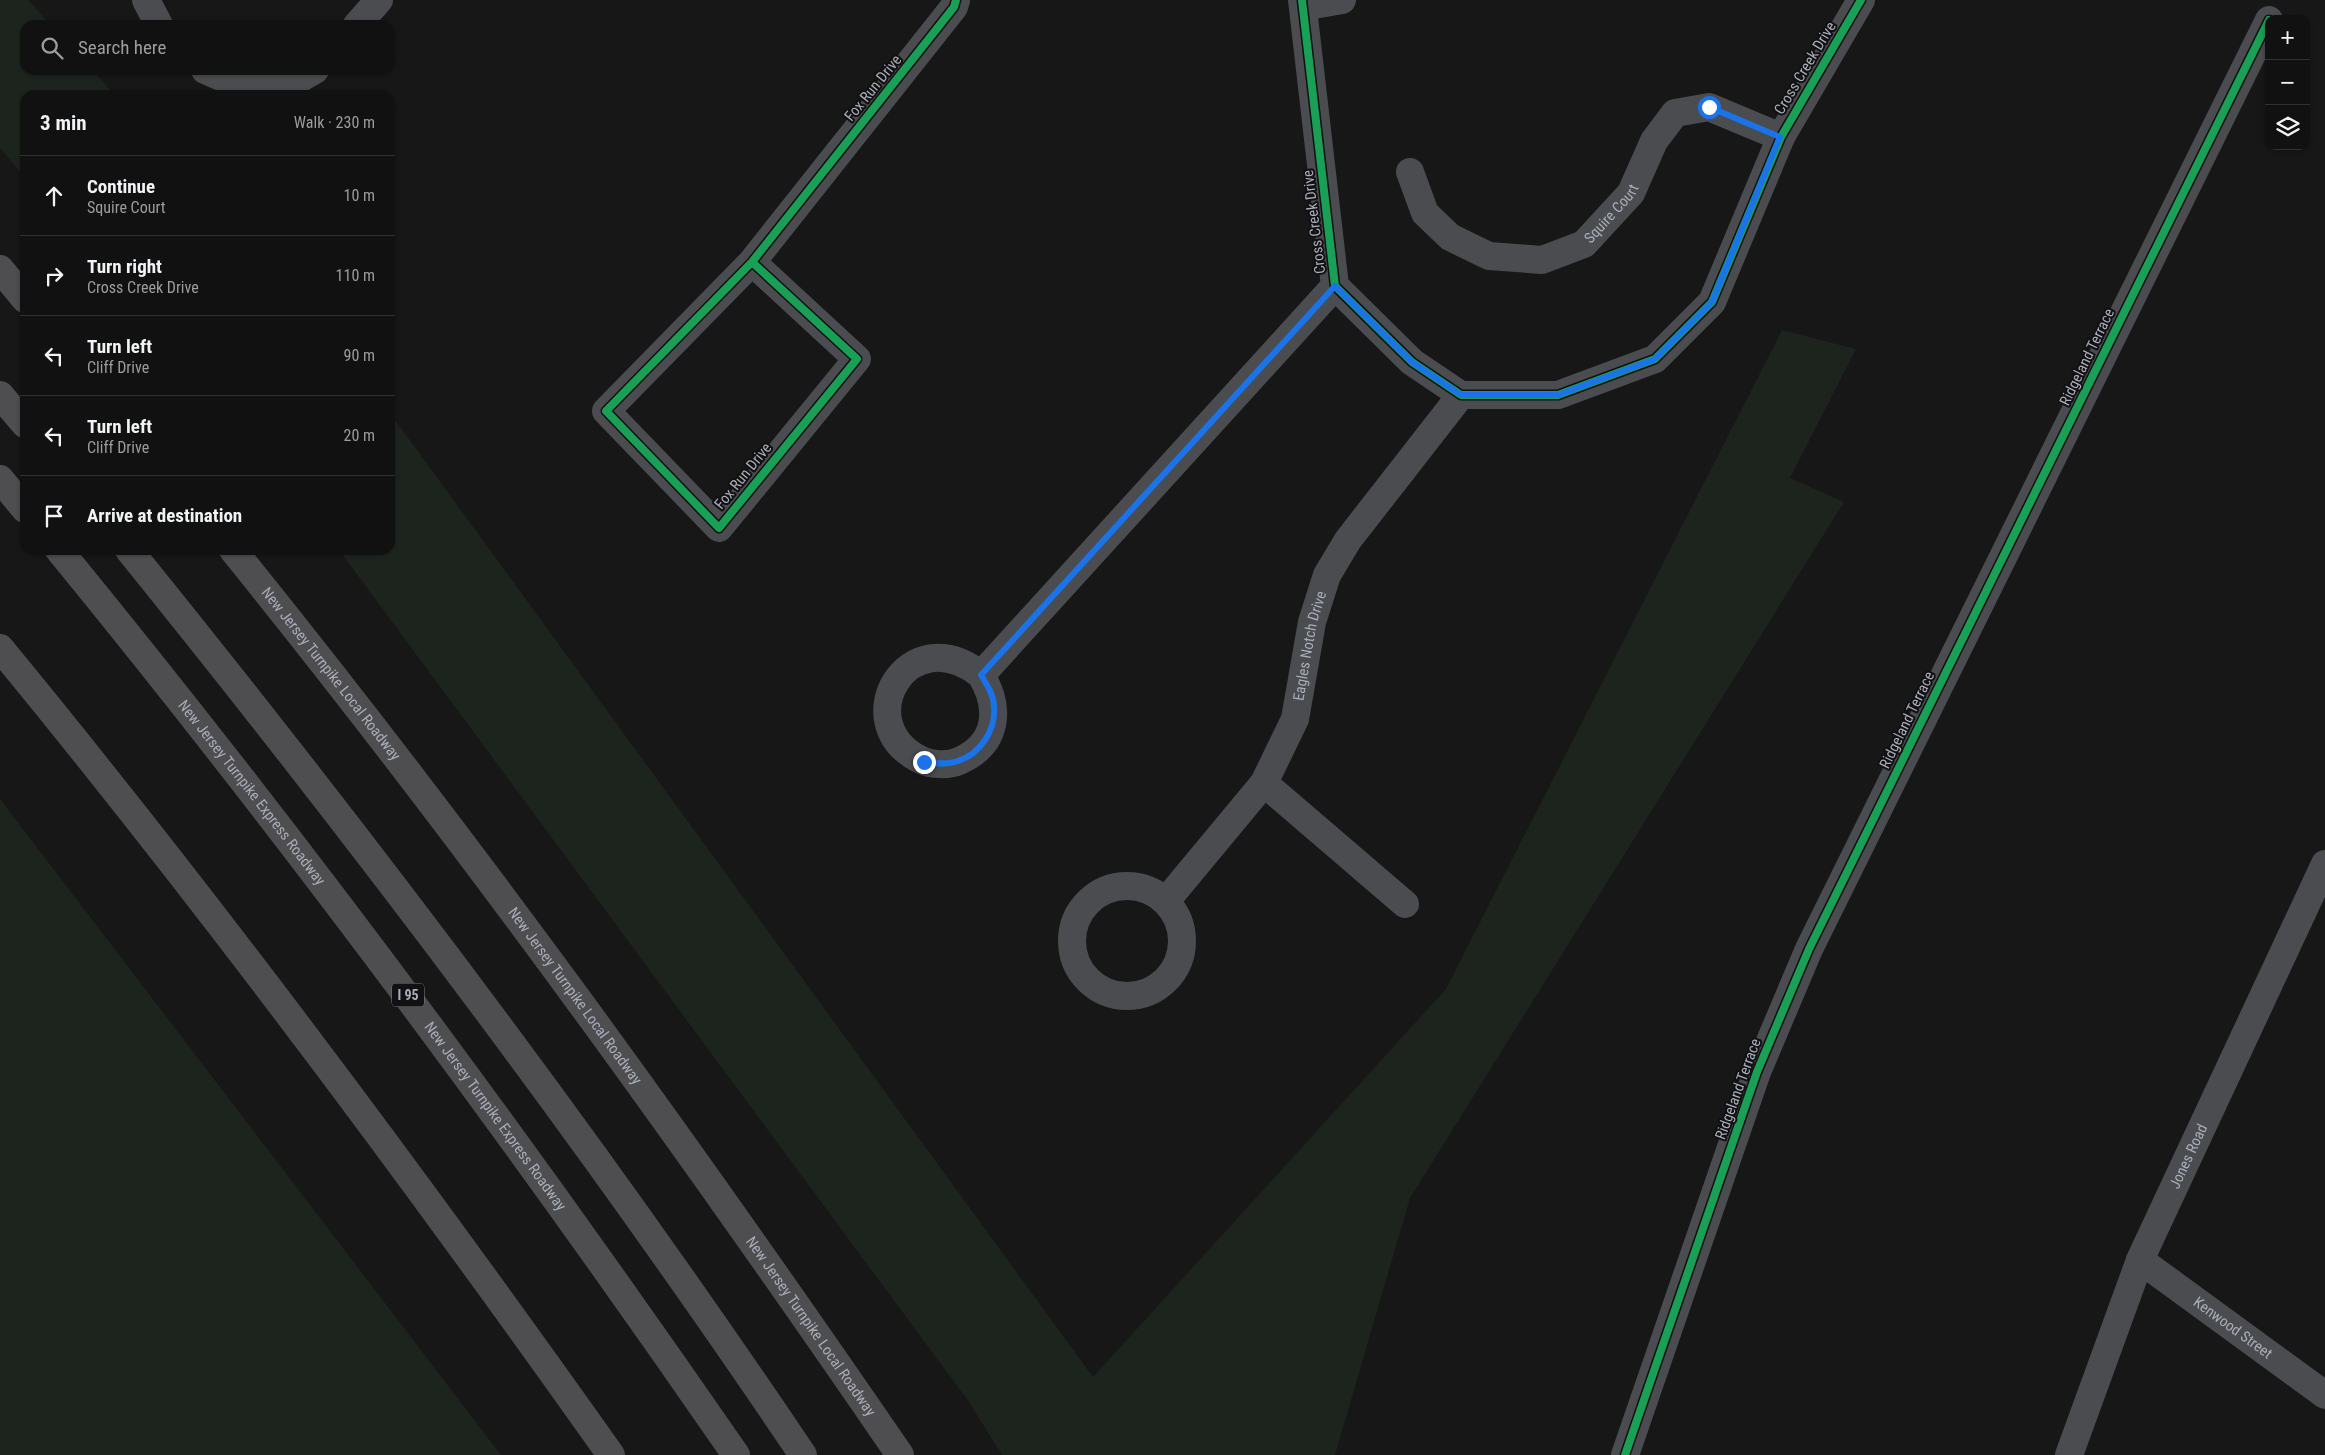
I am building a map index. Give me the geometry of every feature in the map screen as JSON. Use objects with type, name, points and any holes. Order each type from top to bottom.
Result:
[{"type":"highway","points":[[0,269],[20,293]]},
{"type":"highway","points":[[0,395],[20,418]]},
{"type":"highway","points":[[0,479],[20,503]]},
{"type":"highway","name":"New Jersey Turnpike Express Roadway","points":[[63,555],[240,775],[447,1047],[614,1278],[736,1455]]},
{"type":"highway","points":[[133,555],[440,948],[659,1248],[803,1455]]},
{"type":"highway","name":"New Jersey Turnpike Local Roadway","points":[[237,555],[408,771],[611,1042],[762,1255],[900,1455]]},
{"type":"highway","points":[[0,648],[107,779],[314,1046],[612,1455]]},
{"type":"street","points":[[146,0],[156,20]]},
{"type":"street","points":[[361,20],[379,0]]},
{"type":"street","name":"Fox Run Drive","points":[[752,262],[857,359],[719,528],[606,411],[752,262],[954,8],[956,0]]},
{"type":"street","points":[[1302,4],[1342,0]]},
{"type":"street","name":"Cross Creek Drive","points":[[1302,4],[1335,286],[1412,362],[1461,395],[1558,395],[1655,359],[1712,302],[1780,137],[1861,0]]},
{"type":"street","name":"Ridgeland Terrace","points":[[2271,15],[2279,0]]},
{"type":"street","name":"Ridgeland Terrace","points":[[1625,1455],[1757,1072],[1809,949],[2265,27]]},
{"type":"street","points":[[216,75],[248,89],[291,84],[306,75]]},
{"type":"street","name":"Squire Court","points":[[1410,172],[1425,213],[1450,238],[1489,256],[1542,260],[1584,244],[1624,200],[1630,193],[1654,140],[1675,112],[1709,107],[1780,137]]},
{"type":"street","points":[[981,675],[1335,286]]},
{"type":"street","name":"Eagles Notch Drive","points":[[1166,901],[1264,783],[1294,719],[1312,622],[1327,575],[1348,540],[1461,395]]},
{"type":"street","points":[[1264,783],[1405,904]]},
{"type":"street","name":"Jones Road","points":[[2069,1455],[2140,1260],[2325,864]]},
{"type":"street","name":"Kenwood Street","points":[[2140,1260],[2325,1395]]},
{"type":"shaded area","points":[[0,0],[28,0],[46,20],[20,20],[20,75],[97,75],[110,90],[20,90],[20,171],[0,148]]},
{"type":"shaded area","points":[[1782,330],[1856,349],[1790,478],[1844,502],[1410,1198],[1335,1455],[1002,1455],[969,1402],[343,555],[395,555],[395,420],[1093,1377],[1446,989]]},
{"type":"shaded area","points":[[0,799],[501,1455],[0,1455]]},
{"type":"cycle path","points":[[752,262],[857,359],[719,528],[606,411],[752,262],[954,7],[956,0]]},
{"type":"cycle path","points":[[1302,0],[1335,286],[1412,362],[1461,395],[1558,395],[1655,359],[1712,302],[1781,137],[1861,0]]},
{"type":"cycle path","points":[[1625,1455],[1757,1072],[1809,949],[2265,28]]},
{"type":"route","points":[[924,762],[941,764],[958,762],[974,753],[986,740],[992,724],[994,707],[990,690],[981,675],[1335,286],[1412,362],[1461,395],[1558,395],[1655,359],[1712,302],[1780,137],[1709,107]]}]
